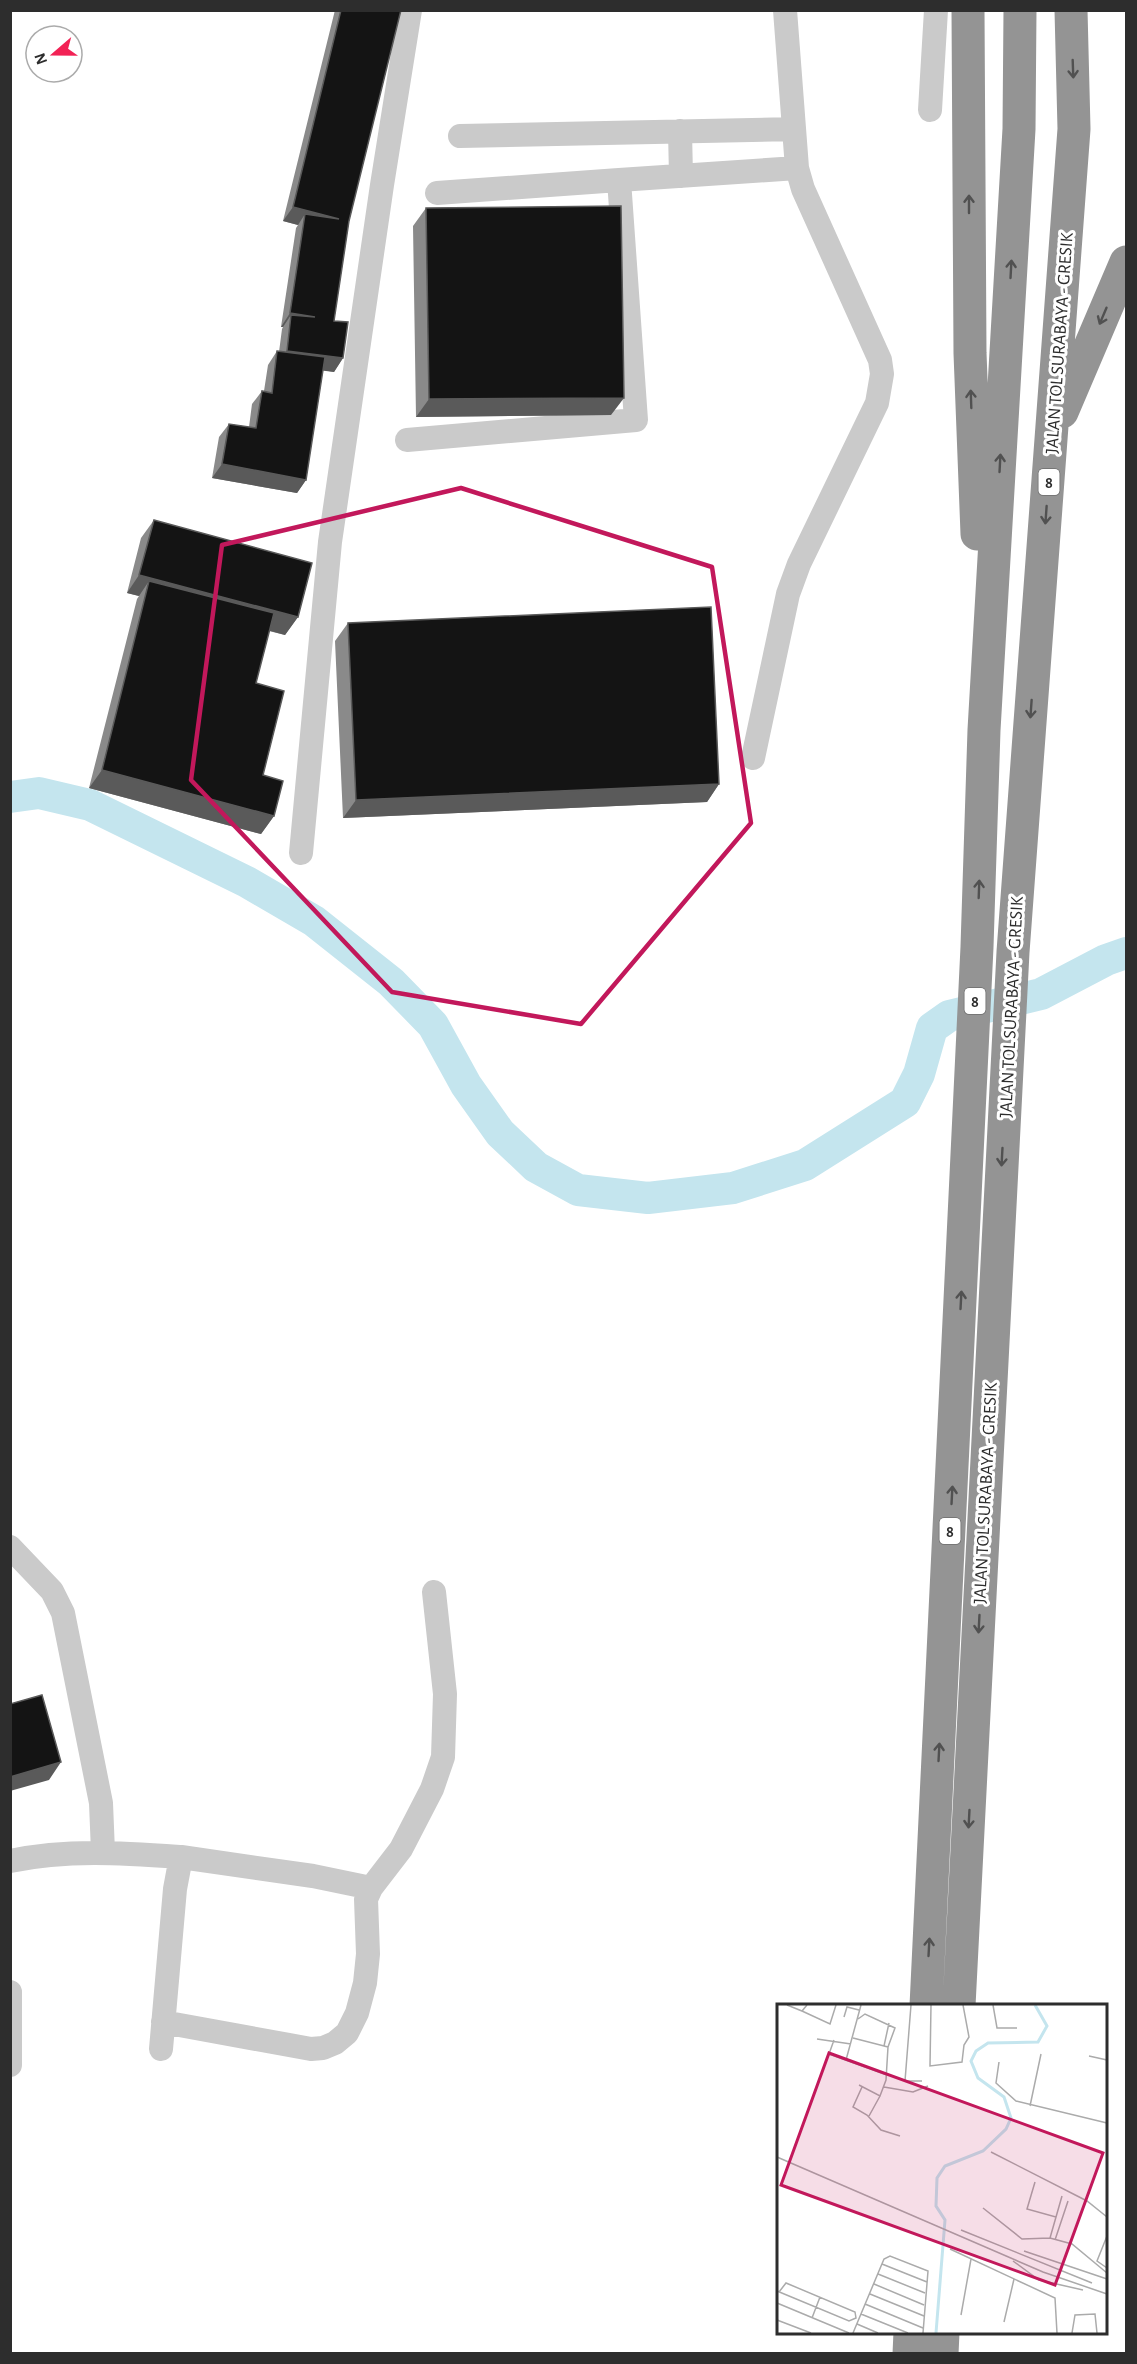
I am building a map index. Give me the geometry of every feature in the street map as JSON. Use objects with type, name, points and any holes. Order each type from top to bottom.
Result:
[{"type":"highway","points":[[968,10],[970,353],[984,730]]},
{"type":"highway","name":"JALAN TOL SURABAYA - GRESIK","points":[[926,2004],[977,947],[984,730],[1019,129],[1020,10]]},
{"type":"highway","name":"JALAN TOL SURABAYA - GRESIK","points":[[959,2004],[1013,952],[1074,129],[1071,10]]},
{"type":"highway","points":[[1052,436],[1126,262]]},
{"type":"highway","points":[[909,2354],[910,2334]]},
{"type":"highway","points":[[942,2354],[943,2334]]},
{"type":"lane","points":[[302,853],[330,542],[380,197],[410,10]]},
{"type":"lane","points":[[753,758],[792,584],[799,564],[876,403],[882,374],[880,360],[803,189],[797,168],[786,10]]},
{"type":"lane","points":[[930,110],[936,10]]},
{"type":"lane","points":[[460,136],[794,129]]},
{"type":"lane","points":[[680,131],[681,176]]},
{"type":"lane","points":[[437,193],[797,168]]},
{"type":"lane","points":[[407,440],[636,420],[619,180]]},
{"type":"lane","points":[[10,1547],[52,1591],[63,1613],[101,1803],[103,1852]]},
{"type":"lane","points":[[163,2022],[311,2049],[323,2048],[335,2043],[347,2033],[357,2013],[365,1983],[368,1954],[365,1907],[371,1888],[401,1848],[432,1789],[443,1757],[445,1694],[434,1592]]},
{"type":"lane","points":[[10,1861],[44,1854],[103,1852],[181,1857],[313,1876],[371,1888]]},
{"type":"lane","points":[[161,2049],[175,1889],[181,1857]]},
{"type":"lane","points":[[10,1992],[10,2066]]},
{"type":"highlighted area","points":[[461,488],[712,567],[751,823],[581,1024],[392,992],[191,780],[222,545]]},
{"type":"building","points":[[341,10],[401,10],[349,221],[334,321],[348,322],[343,358],[287,351],[291,315],[315,317],[290,313],[305,214],[339,219],[293,207]]},
{"type":"building","points":[[621,206],[624,398],[429,399],[426,208]]},
{"type":"building","points":[[277,351],[325,357],[306,480],[222,464],[229,424],[256,428],[262,391],[272,393]]},
{"type":"building","points":[[154,520],[312,563],[298,617],[139,575]]},
{"type":"building","points":[[149,581],[274,613],[256,683],[284,691],[263,775],[283,781],[274,816],[102,770]]},
{"type":"building","points":[[711,607],[719,784],[356,800],[348,623]]},
{"type":"building","points":[[42,1695],[61,1762],[10,1777],[10,1704]]},
{"type":"waterway","points":[[10,797],[39,793],[90,805],[247,882],[314,921],[391,982],[433,1025],[466,1085],[500,1133],[536,1167],[578,1190],[648,1198],[733,1188],[805,1165],[905,1102],[919,1074],[932,1028],[949,1016],[1041,994],[1106,960],[1126,953]]}]
